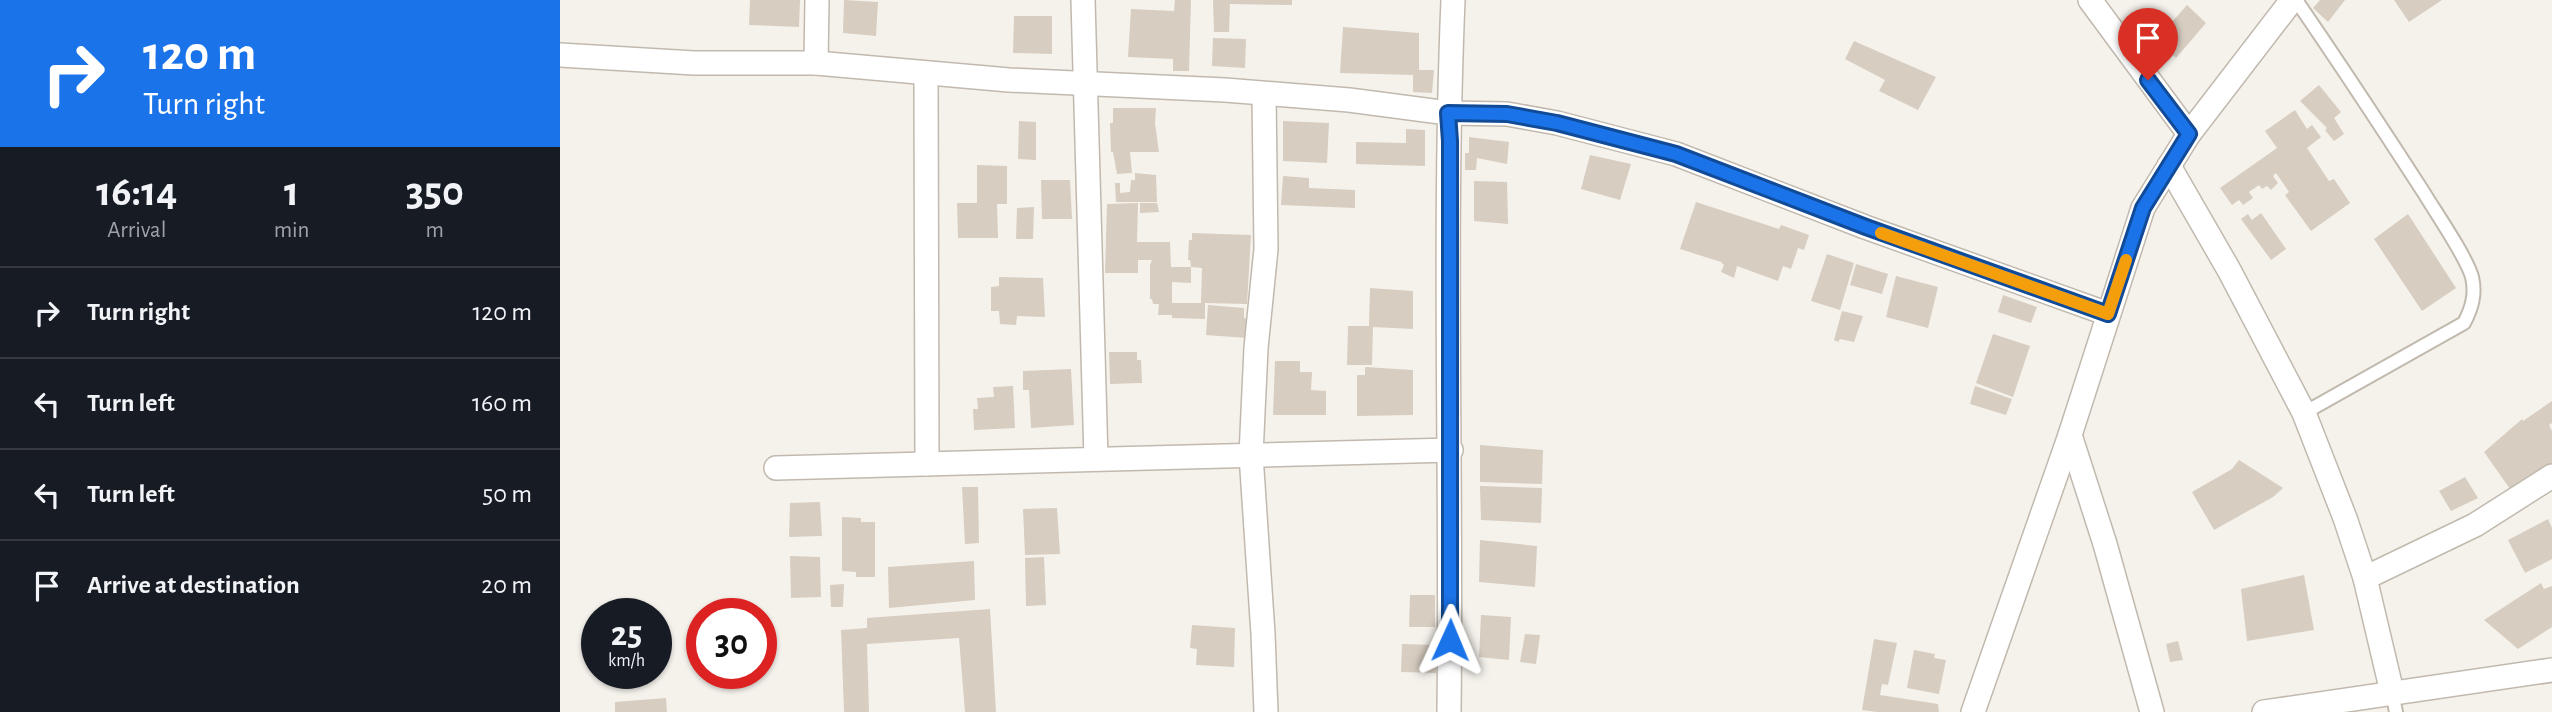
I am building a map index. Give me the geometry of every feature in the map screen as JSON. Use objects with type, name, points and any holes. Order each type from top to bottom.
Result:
[{"type":"street","points":[[816,63],[817,0]]},
{"type":"street","points":[[1083,0],[1096,460]]},
{"type":"street","points":[[1449,712],[1451,450],[1448,113],[1453,0]]},
{"type":"street","points":[[2091,0],[2189,134]]},
{"type":"street","points":[[1973,712],[2070,435],[2143,208],[2189,134],[2294,0]]},
{"type":"street","points":[[560,55],[694,63],[816,63],[926,75],[1225,90],[1349,100],[1448,113],[1507,114],[1557,123],[1676,154],[1866,227],[2108,314]]},
{"type":"street","points":[[926,75],[927,464]]},
{"type":"street","points":[[1264,95],[1266,249],[1256,348],[1251,455],[1266,712]]},
{"type":"street","points":[[2169,166],[2229,270],[2304,413],[2345,518],[2365,579],[2394,702]]},
{"type":"street","points":[[2070,435],[2105,544],[2152,712]]},
{"type":"street","points":[[776,468],[1451,450]]},
{"type":"street","points":[[2365,579],[2475,525],[2552,476]]},
{"type":"street","points":[[2264,712],[2394,702],[2552,670]]},
{"type":"lane","points":[[2294,0],[2365,101],[2434,210],[2471,274],[2474,289],[2473,303],[2464,323],[2304,413]]},
{"type":"building","points":[[750,0],[800,0],[799,27],[749,25]]},
{"type":"building","points":[[844,0],[878,2],[876,36],[843,33]]},
{"type":"building","points":[[1175,0],[1191,0],[1189,71],[1173,71],[1173,59],[1128,57],[1131,9],[1174,11]]},
{"type":"building","points":[[1213,0],[1292,0],[1292,5],[1230,4],[1229,32],[1214,32]]},
{"type":"building","points":[[2320,0],[2345,0],[2328,22],[2313,8]]},
{"type":"building","points":[[2394,0],[2442,0],[2409,22]]},
{"type":"building","points":[[2187,5],[2206,23],[2176,58],[2157,39]]},
{"type":"building","points":[[1014,16],[1052,16],[1052,54],[1013,53]]},
{"type":"building","points":[[1343,27],[1419,33],[1419,70],[1434,70],[1432,93],[1413,92],[1413,75],[1340,73]]},
{"type":"building","points":[[1213,38],[1246,39],[1245,68],[1212,66]]},
{"type":"building","points":[[1854,41],[1936,77],[1918,110],[1879,91],[1885,80],[1845,59]]},
{"type":"building","points":[[2319,85],[2341,112],[2334,118],[2344,134],[2334,141],[2325,130],[2327,128],[2300,101]]},
{"type":"building","points":[[1113,108],[1156,108],[1159,152],[1130,152],[1132,173],[1117,174],[1111,152],[1110,123],[1113,123]]},
{"type":"building","points":[[2295,110],[2307,129],[2312,125],[2321,137],[2307,148],[2329,181],[2334,179],[2350,203],[2311,231],[2285,195],[2289,192],[2276,173],[2273,176],[2278,183],[2271,190],[2267,186],[2262,189],[2259,185],[2249,192],[2253,198],[2243,205],[2239,200],[2232,205],[2220,188],[2277,148],[2265,131]]},
{"type":"building","points":[[1019,121],[1036,122],[1036,160],[1018,159]]},
{"type":"building","points":[[1283,121],[1329,123],[1327,163],[1283,161]]},
{"type":"building","points":[[1406,129],[1425,130],[1425,166],[1356,164],[1356,142],[1406,143]]},
{"type":"building","points":[[1469,137],[1509,142],[1507,164],[1477,158],[1476,170],[1465,170]]},
{"type":"building","points":[[1590,155],[1631,164],[1620,200],[1581,189]]},
{"type":"building","points":[[977,165],[1007,166],[1007,204],[997,204],[998,238],[958,238],[957,203],[977,203]]},
{"type":"building","points":[[1135,173],[1156,175],[1157,202],[1116,202],[1115,183],[1120,183],[1120,193],[1130,192]]},
{"type":"building","points":[[1283,176],[1309,178],[1309,188],[1355,190],[1355,208],[1281,205]]},
{"type":"building","points":[[1041,180],[1070,180],[1072,219],[1042,219]]},
{"type":"building","points":[[1474,181],[1507,182],[1508,224],[1474,221]]},
{"type":"building","points":[[1696,202],[1779,229],[1781,225],[1809,235],[1804,250],[1798,248],[1791,269],[1783,266],[1778,281],[1737,266],[1734,278],[1721,272],[1724,265],[1721,262],[1680,249]]},
{"type":"building","points":[[1138,203],[1137,242],[1170,242],[1171,267],[1191,267],[1188,260],[1192,233],[1251,235],[1247,304],[1205,303],[1205,319],[1158,315],[1159,304],[1153,304],[1150,299],[1152,260],[1138,260],[1138,273],[1105,273],[1107,204]],"holes":[[[1191,267],[1202,268],[1201,303],[1172,303],[1172,282],[1191,283]]]},
{"type":"building","points":[[1140,203],[1157,203],[1159,212],[1140,213]]},
{"type":"building","points":[[1034,207],[1033,239],[1016,239],[1017,208]]},
{"type":"building","points":[[2261,213],[2286,249],[2271,260],[2241,219],[2248,214],[2252,220]]},
{"type":"building","points":[[2408,214],[2456,288],[2422,311],[2374,239]]},
{"type":"building","points":[[1827,254],[1854,263],[1840,310],[1811,301]]},
{"type":"building","points":[[1856,264],[1888,274],[1882,294],[1850,285]]},
{"type":"building","points":[[1896,276],[1938,287],[1928,328],[1886,317]]},
{"type":"building","points":[[999,277],[1043,278],[1045,317],[1017,316],[1016,325],[1000,324],[999,311],[991,311],[991,287],[999,286]]},
{"type":"building","points":[[1370,288],[1413,291],[1413,329],[1373,327],[1372,365],[1347,365],[1348,326],[1369,326]]},
{"type":"building","points":[[2003,295],[2037,307],[2031,323],[1998,312]]},
{"type":"building","points":[[1208,305],[1244,308],[1247,338],[1206,335]]},
{"type":"building","points":[[1842,311],[1863,316],[1854,342],[1834,340]]},
{"type":"building","points":[[1993,334],[2030,346],[2013,397],[1976,383]]},
{"type":"building","points":[[1109,352],[1137,352],[1137,360],[1141,360],[1142,383],[1110,384]]},
{"type":"building","points":[[1275,361],[1300,361],[1300,372],[1312,372],[1311,390],[1326,391],[1326,415],[1273,415]]},
{"type":"building","points":[[1365,367],[1413,370],[1413,415],[1357,416],[1357,375],[1365,375]]},
{"type":"building","points":[[1071,369],[1074,425],[1031,428],[1029,390],[1023,390],[1023,371]]},
{"type":"building","points":[[1013,386],[1015,428],[974,430],[973,409],[978,409],[977,398],[994,397],[993,387]]},
{"type":"building","points":[[1975,386],[2012,399],[2006,415],[1970,404]]},
{"type":"building","points":[[2552,401],[2552,423],[2549,425],[2552,431],[2552,464],[2510,489],[2484,452],[2522,419],[2523,421]]},
{"type":"building","points":[[1480,445],[1543,450],[1542,484],[1480,482]]},
{"type":"building","points":[[2239,460],[2283,488],[2273,497],[2214,530],[2192,492],[2232,469]]},
{"type":"building","points":[[2465,477],[2478,498],[2451,511],[2439,491]]},
{"type":"building","points":[[1480,486],[1542,488],[1541,523],[1481,520]]},
{"type":"building","points":[[962,487],[978,487],[979,543],[965,544]]},
{"type":"building","points":[[820,502],[822,536],[789,537],[790,503]]},
{"type":"building","points":[[1057,508],[1060,554],[1025,555],[1023,509]]},
{"type":"building","points":[[842,517],[875,522],[875,577],[856,577],[856,572],[842,571]]},
{"type":"building","points":[[2548,519],[2552,528],[2552,559],[2525,573],[2508,540]]},
{"type":"building","points":[[1480,540],[1537,546],[1535,587],[1479,582]]},
{"type":"building","points":[[790,556],[820,557],[821,597],[791,598]]},
{"type":"building","points":[[1044,557],[1046,605],[1026,606],[1025,558]]},
{"type":"building","points":[[974,561],[975,600],[889,608],[888,567]]},
{"type":"building","points":[[2304,575],[2314,630],[2247,641],[2241,589]]},
{"type":"building","points":[[2541,583],[2544,589],[2552,586],[2552,627],[2518,649],[2484,620]]},
{"type":"building","points":[[844,584],[843,607],[831,607],[830,585]]},
{"type":"building","points":[[1410,595],[1435,595],[1435,627],[1409,627]]},
{"type":"building","points":[[990,609],[996,712],[965,712],[959,638],[867,644],[869,712],[844,712],[841,630],[867,628],[867,618]]},
{"type":"building","points":[[1481,615],[1511,617],[1509,660],[1479,657]]},
{"type":"building","points":[[1192,625],[1235,628],[1234,667],[1196,665],[1197,649],[1190,648]]},
{"type":"building","points":[[1525,634],[1540,635],[1536,664],[1520,662]]},
{"type":"building","points":[[1874,639],[1897,643],[1888,685],[1882,684],[1880,695],[1938,704],[1939,712],[1862,710]]},
{"type":"building","points":[[2178,641],[2183,660],[2170,662],[2166,644]]},
{"type":"building","points":[[1402,644],[1436,645],[1436,673],[1401,672]]},
{"type":"building","points":[[1914,650],[1935,654],[1934,658],[1946,660],[1939,694],[1907,688]]},
{"type":"building","points":[[666,698],[667,712],[615,712],[615,702]]},
{"type":"slow traffic","points":[[1881,233],[2108,314],[2126,260]]},
{"type":"route","points":[[1450,640],[1448,113],[1507,114],[1557,123],[1676,154],[1866,227],[2108,314],[2143,208],[2189,134],[2148,80]]}]
